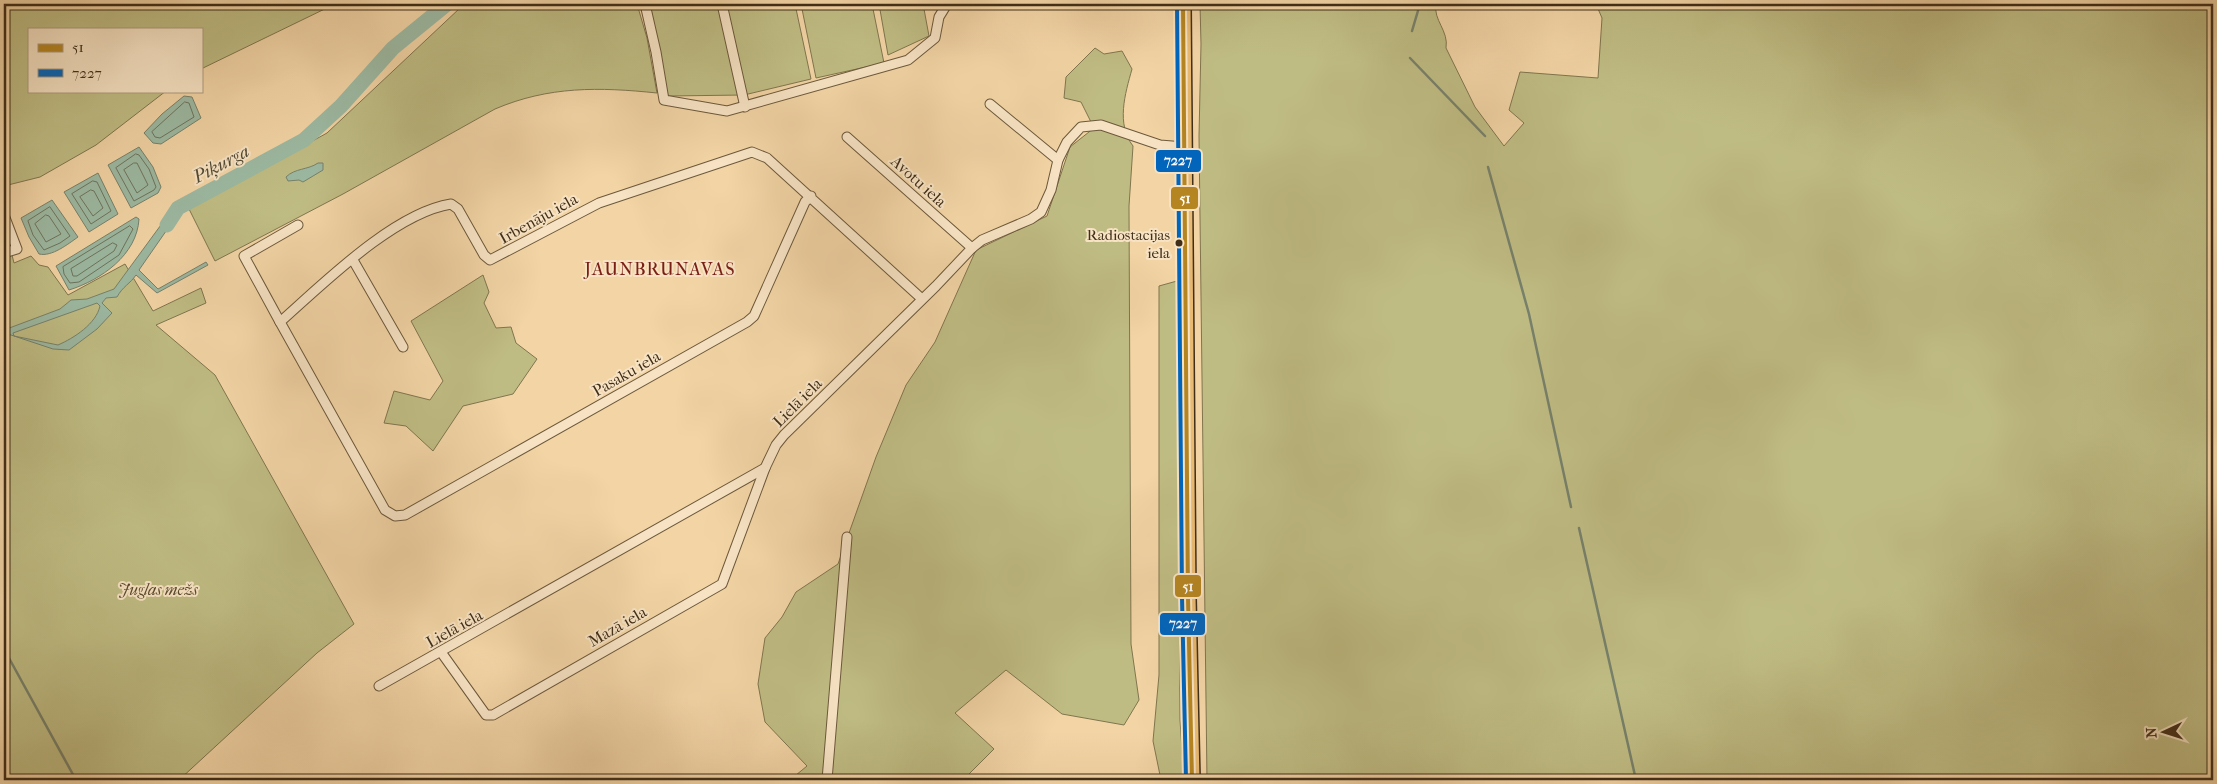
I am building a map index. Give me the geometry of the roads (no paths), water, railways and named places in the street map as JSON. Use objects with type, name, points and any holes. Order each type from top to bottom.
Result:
[{"type":"main road","points":[[1183,4],[1188,606],[1192,780]]},
{"type":"street","points":[[645,4],[664,100],[727,112],[908,60],[935,38],[939,17],[947,4]]},
{"type":"street","points":[[722,4],[744,107]]},
{"type":"street","points":[[990,104],[1058,160]]},
{"type":"street","name":"Lielā iela","points":[[379,686],[765,468],[776,445],[784,435],[972,248],[982,240],[1041,212],[1051,190],[1058,160],[1067,142],[1082,127],[1100,125],[1160,146],[1184,147]]},
{"type":"street","name":"Avotu iela","points":[[847,137],[972,248]]},
{"type":"street","name":"Irbenāju iela","points":[[280,322],[353,260],[402,224],[440,206],[451,204],[458,209],[484,255],[490,260],[599,203],[743,153],[759,153],[767,158],[922,299]]},
{"type":"street","name":"Pasaku iela","points":[[280,322],[386,510],[395,516],[404,515],[747,322],[754,316],[805,202],[811,196]]},
{"type":"street","points":[[4,215],[17,249],[4,253]]},
{"type":"street","points":[[280,322],[244,256],[298,225]]},
{"type":"street","points":[[353,260],[403,346]]},
{"type":"street","name":"Mazā iela","points":[[442,652],[486,715],[493,714],[528,695],[722,584],[765,468]]},
{"type":"street","points":[[827,780],[847,537]]},
{"type":"water","points":[[184,96],[192,97],[201,118],[161,144],[153,143],[144,133],[162,114]]},
{"type":"water","points":[[139,147],[153,167],[161,187],[158,193],[131,208],[108,165]]},
{"type":"water","points":[[318,163],[323,163],[323,170],[303,182],[299,180],[288,181],[286,177],[290,174]]},
{"type":"water","points":[[98,173],[118,214],[89,232],[64,192]]},
{"type":"water","points":[[52,200],[78,237],[54,252],[39,254],[21,218]]},
{"type":"water","points":[[177,203],[180,211],[139,270],[158,289],[206,262],[208,265],[157,293],[136,275],[117,297],[106,298],[102,303],[112,313],[97,329],[69,350],[53,349],[14,336],[8,334],[4,336],[4,330],[60,309],[71,300],[87,299],[114,289]],"holes":[[[97,303],[100,306],[98,313],[84,330],[58,345],[14,336],[13,333]]]},
{"type":"water","points":[[136,217],[139,219],[137,232],[132,244],[124,255],[105,273],[81,286],[69,290],[56,266]]},
{"type":"waterway","name":"Piķurga","points":[[167,225],[178,208],[304,140],[341,106],[393,48],[447,4]]},
{"type":"waterway","points":[[1412,31],[1420,4]]},
{"type":"waterway","points":[[1410,58],[1485,136]]},
{"type":"waterway","points":[[1488,167],[1529,314],[1571,507]]},
{"type":"waterway","points":[[1579,528],[1636,780]]},
{"type":"waterway","points":[[4,649],[76,780]]},
{"type":"place","name":"Radiostacijas iela","points":[[1179,243]]},
{"type":"district","name":"JAUNBRUNAVAS","points":[[660,269]]},
{"type":"park label","name":"Juglas mežs","points":[[158,589]]}]
